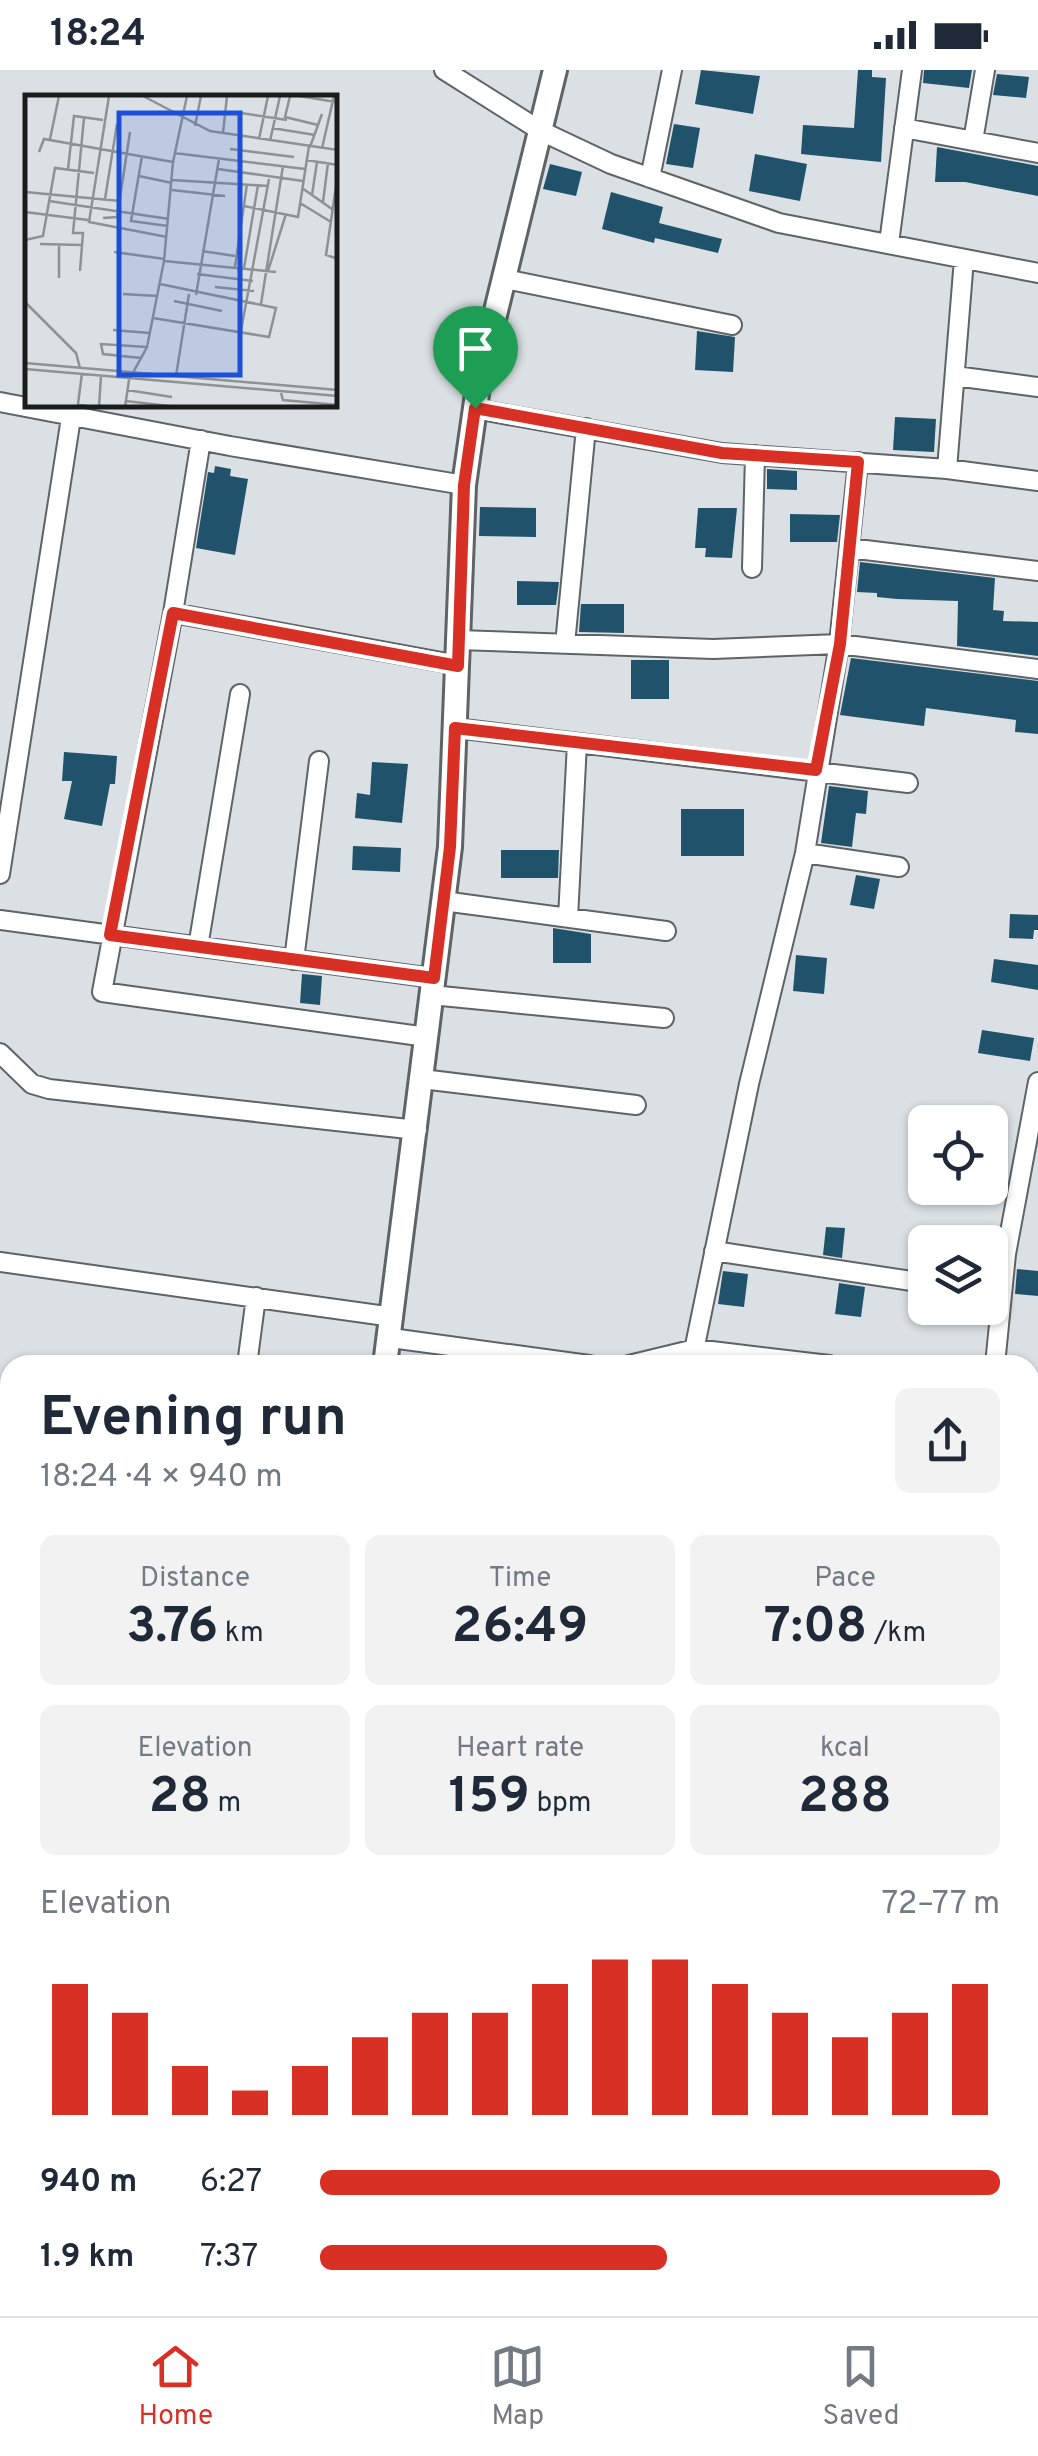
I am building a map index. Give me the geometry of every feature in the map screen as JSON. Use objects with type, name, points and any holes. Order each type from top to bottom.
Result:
[{"type":"street","points":[[444,70],[542,131],[611,164],[779,223],[1038,273]]},
{"type":"street","points":[[387,1355],[450,847],[464,485],[475,408],[555,70]]},
{"type":"street","points":[[650,178],[672,70]]},
{"type":"street","points":[[889,243],[912,70]]},
{"type":"street","points":[[972,141],[985,70]]},
{"type":"street","points":[[904,128],[1038,153]]},
{"type":"street","points":[[947,469],[964,259]]},
{"type":"street","points":[[504,278],[732,325]]},
{"type":"street","points":[[954,376],[1038,387]]},
{"type":"street","points":[[0,402],[25,405]]},
{"type":"street","points":[[475,408],[722,453],[947,469],[1038,481]]},
{"type":"street","points":[[0,874],[4,823],[72,410],[201,440],[464,485]]},
{"type":"street","points":[[565,644],[586,428]]},
{"type":"street","points":[[201,440],[102,992],[427,1037]]},
{"type":"street","points":[[752,568],[755,455]]},
{"type":"street","points":[[693,1355],[749,1084],[804,853],[840,644],[858,462]]},
{"type":"street","points":[[849,548],[1038,571]]},
{"type":"street","points":[[173,613],[458,666]]},
{"type":"street","points":[[459,640],[714,650],[840,644],[1038,669]]},
{"type":"street","points":[[198,946],[240,694]]},
{"type":"street","points":[[455,728],[908,783]]},
{"type":"street","points":[[568,918],[578,743]]},
{"type":"street","points":[[294,960],[320,762]]},
{"type":"street","points":[[804,853],[900,866]]},
{"type":"street","points":[[443,901],[666,931]]},
{"type":"street","points":[[0,920],[294,960],[432,987],[664,1018]]},
{"type":"street","points":[[0,1052],[32,1084],[49,1090],[417,1130]]},
{"type":"street","points":[[422,1079],[636,1105]]},
{"type":"street","points":[[1008,1233],[1038,1082]]},
{"type":"street","points":[[714,1252],[908,1281]]},
{"type":"street","points":[[0,1262],[256,1297],[537,1355]]},
{"type":"street","points":[[247,1355],[256,1297]]},
{"type":"street","points":[[995,1355],[996,1325]]},
{"type":"building","points":[[701,70],[760,76],[753,114],[695,104]]},
{"type":"building","points":[[858,70],[872,70],[872,77],[886,78],[881,162],[801,154],[803,125],[854,128]]},
{"type":"building","points":[[924,70],[972,70],[969,88],[923,83]]},
{"type":"building","points":[[997,74],[1029,77],[1026,98],[993,95]]},
{"type":"building","points":[[674,124],[700,128],[693,168],[666,164]]},
{"type":"building","points":[[937,147],[1038,166],[1038,196],[965,182],[935,182]]},
{"type":"building","points":[[755,154],[807,164],[800,201],[749,191]]},
{"type":"building","points":[[550,164],[582,172],[576,196],[543,189]]},
{"type":"building","points":[[611,192],[663,207],[659,223],[722,239],[718,253],[655,238],[654,243],[602,229]]},
{"type":"building","points":[[697,331],[735,337],[733,372],[695,370]]},
{"type":"building","points":[[895,417],[936,419],[934,452],[893,450]]},
{"type":"building","points":[[215,466],[231,469],[230,476],[248,479],[235,555],[196,548],[208,472],[214,473]]},
{"type":"building","points":[[767,469],[797,471],[797,490],[767,489]]},
{"type":"building","points":[[480,507],[536,508],[536,537],[479,536]]},
{"type":"building","points":[[698,508],[737,508],[732,558],[705,557],[706,548],[695,548]]},
{"type":"building","points":[[790,514],[840,515],[837,542],[790,542]]},
{"type":"building","points":[[860,562],[995,578],[993,610],[1004,611],[1003,621],[1038,622],[1038,656],[957,646],[958,601],[897,599],[857,592]]},
{"type":"building","points":[[517,581],[559,582],[556,605],[517,605]]},
{"type":"building","points":[[581,604],[624,604],[624,633],[579,632]]},
{"type":"building","points":[[851,658],[1038,681],[1038,734],[1015,732],[1016,720],[926,708],[924,726],[840,715]]},
{"type":"building","points":[[631,660],[669,660],[669,699],[631,699]]},
{"type":"building","points":[[64,752],[117,756],[115,784],[110,784],[102,826],[64,819],[72,781],[62,781]]},
{"type":"building","points":[[372,762],[408,764],[402,823],[355,818],[357,793],[370,795]]},
{"type":"building","points":[[829,786],[868,791],[866,814],[856,813],[852,847],[821,843]]},
{"type":"building","points":[[681,809],[744,809],[744,856],[681,856]]},
{"type":"building","points":[[353,846],[401,848],[400,872],[352,870]]},
{"type":"building","points":[[501,850],[559,850],[558,878],[501,878]]},
{"type":"building","points":[[856,875],[880,879],[874,909],[850,905]]},
{"type":"building","points":[[1010,914],[1038,915],[1038,930],[1034,930],[1033,939],[1009,938]]},
{"type":"building","points":[[553,928],[591,934],[591,963],[553,963]]},
{"type":"building","points":[[796,955],[827,958],[824,994],[793,991]]},
{"type":"building","points":[[994,959],[1038,965],[1038,990],[991,982]]},
{"type":"building","points":[[302,974],[322,976],[320,1005],[300,1003]]},
{"type":"building","points":[[982,1030],[1034,1038],[1030,1061],[978,1053]]},
{"type":"building","points":[[826,1227],[845,1228],[842,1258],[823,1255]]},
{"type":"building","points":[[1017,1269],[1038,1271],[1038,1296],[1015,1294]]},
{"type":"building","points":[[723,1271],[748,1274],[744,1307],[718,1304]]},
{"type":"building","points":[[839,1283],[865,1287],[861,1317],[835,1314]]},
{"type":"route","points":[[475,408],[722,453],[858,462],[840,644],[816,770],[455,728],[450,847],[434,978],[110,935],[173,613],[458,666],[464,485],[475,408]]}]
